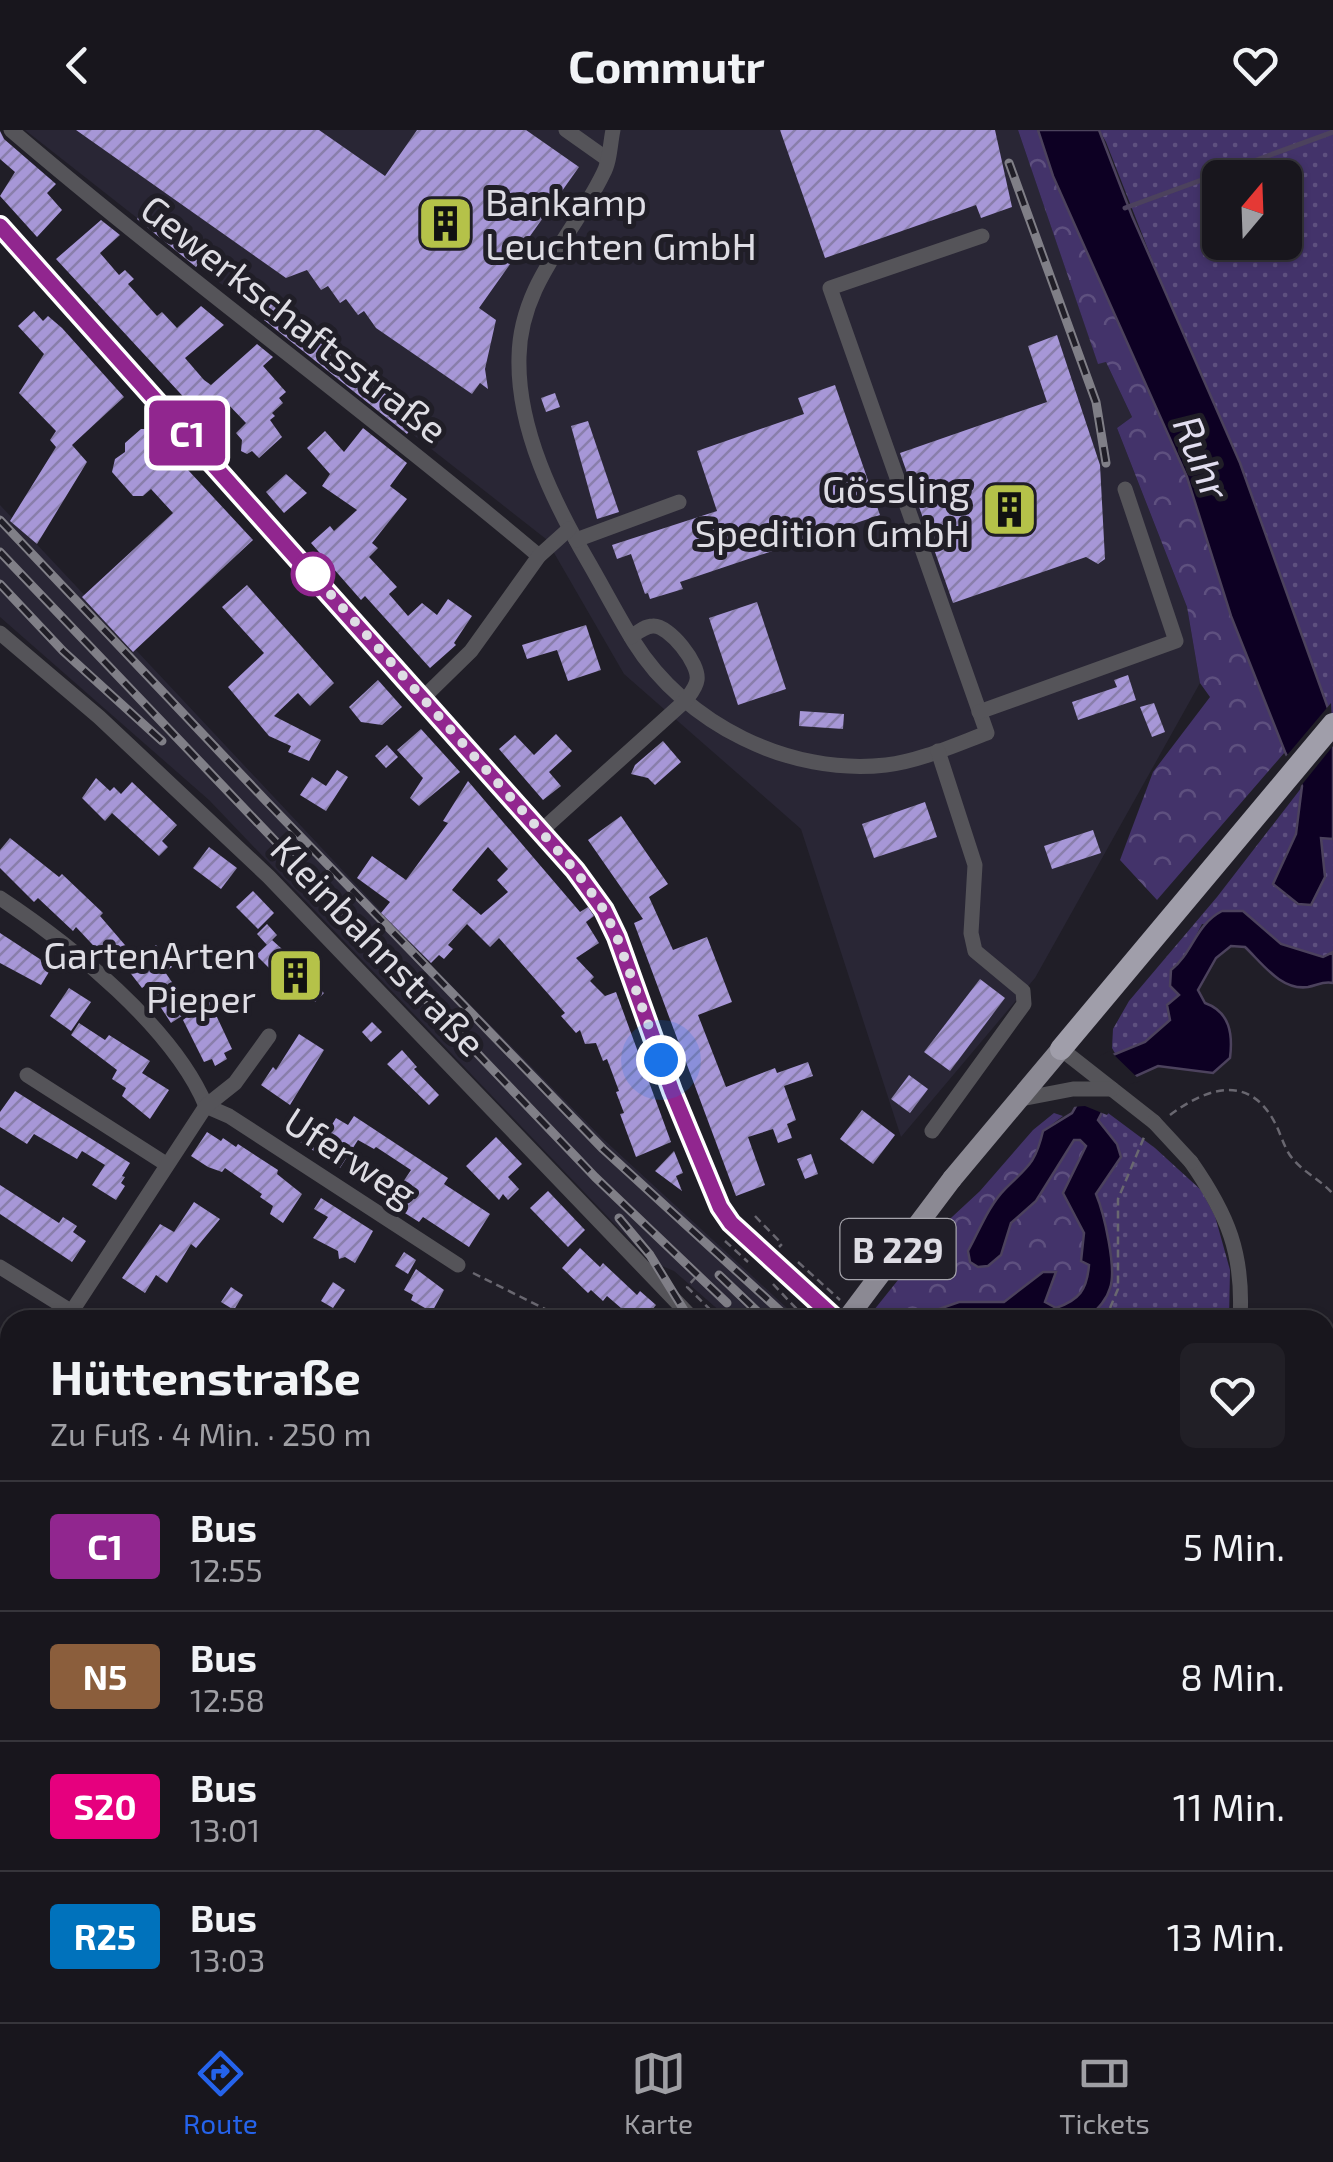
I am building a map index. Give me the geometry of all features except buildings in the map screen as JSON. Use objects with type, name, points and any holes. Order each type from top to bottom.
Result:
[{"type":"highway","points":[[1062,1049],[1333,724]]},
{"type":"main road","name":"B 229","points":[[854,1310],[933,1204],[1062,1049]]},
{"type":"street","name":"Gewerkschaftsstraße","points":[[11,130],[118,222],[419,455],[539,556]]},
{"type":"street","points":[[566,130],[608,159]]},
{"type":"street","points":[[613,130],[605,172],[544,266],[522,330],[518,357],[530,429],[548,485],[573,535],[651,665],[685,701],[764,749],[804,762],[850,768],[890,765],[987,733],[830,288],[982,236]]},
{"type":"street","points":[[0,226],[542,830],[604,910],[720,1207],[731,1223],[826,1310]]},
{"type":"street","points":[[979,712],[1176,640],[1125,489]]},
{"type":"street","points":[[424,697],[471,651],[539,556],[573,535],[678,502]]},
{"type":"street","points":[[542,830],[685,701],[696,685],[698,672],[669,631],[647,626],[631,637]]},
{"type":"street","name":"Kleinbahnstraße","points":[[0,633],[184,794],[269,876],[684,1310]]},
{"type":"street","points":[[932,1132],[1024,1004],[1023,991],[975,950],[971,933],[974,865],[938,751]]},
{"type":"street","points":[[0,898],[85,961],[164,1038],[195,1078],[206,1106]]},
{"type":"street","points":[[81,1310],[166,1164],[206,1106],[235,1083],[269,1036]]},
{"type":"street","points":[[1062,1049],[1154,1122],[1191,1162],[1217,1199],[1232,1232],[1240,1273],[1240,1310]]},
{"type":"street","points":[[28,1075],[166,1164]]},
{"type":"street","points":[[1021,1099],[1073,1089],[1112,1089]]},
{"type":"street","name":"Uferweg","points":[[206,1106],[230,1116],[458,1265]]},
{"type":"street","points":[[0,1266],[69,1310]]},
{"type":"path","points":[[754,1216],[782,1244],[775,1250]]},
{"type":"path","points":[[727,1244],[746,1262]]},
{"type":"path","points":[[458,1265],[547,1310]]},
{"type":"path","points":[[696,1278],[687,1287],[711,1310]]},
{"type":"shaded area","points":[[25,130],[1018,130],[1098,363],[1106,362],[1132,417],[1117,428],[1187,607],[1200,683],[1035,978],[901,1137],[801,829],[624,674],[546,539]]},
{"type":"shaded area","points":[[0,505],[437,971],[602,1138],[789,1310],[719,1310],[674,1271],[650,1261],[209,800],[0,617]]},
{"type":"green space","points":[[1018,130],[1038,130],[1053,176],[1187,477],[1231,616],[1285,752],[1157,900],[1120,860],[1153,772],[1210,697],[1200,683],[1187,607],[1117,428],[1132,417],[1106,362],[1098,364]]},
{"type":"green space","points":[[1099,130],[1333,130],[1333,722],[1106,142]]},
{"type":"green space","points":[[1302,787],[1296,834],[1273,884],[1325,877],[1321,837],[1333,839],[1333,952],[1323,957],[1281,944],[1264,928],[1202,924],[1183,961],[1180,995],[1170,1019],[1145,1042],[1116,1055],[1112,1048],[1113,1029],[1129,1001],[1217,897]]},
{"type":"green space","points":[[1104,1110],[1155,1148],[1201,1190],[1215,1216],[1230,1270],[1229,1310],[1096,1310],[1104,1302],[1106,1233],[1096,1194],[1120,1156],[1117,1144],[1098,1120]]},
{"type":"green space","points":[[1054,1113],[1063,1116],[1043,1131],[1033,1158],[994,1203],[968,1251],[1001,1256],[1011,1223],[1036,1201],[1074,1139],[1081,1140],[1086,1146],[1063,1193],[1084,1233],[1081,1260],[1089,1265],[1080,1292],[1056,1308],[1044,1302],[959,1302],[937,1310],[874,1310],[938,1230],[980,1191],[1033,1130]]},
{"type":"water","name":"Ruhr","points":[[1038,130],[1099,130],[1132,216],[1240,463],[1333,722],[1333,839],[1321,838],[1325,877],[1311,905],[1298,904],[1273,884],[1296,834],[1302,786],[1231,616],[1187,477],[1053,176]]},
{"type":"water","points":[[1222,911],[1243,911],[1281,944],[1323,957],[1333,952],[1333,983],[1289,985],[1245,947],[1231,946],[1216,958],[1198,990],[1205,1003],[1225,1018],[1231,1041],[1230,1058],[1213,1073],[1158,1066],[1127,1080],[1108,1101],[1098,1120],[1117,1144],[1121,1157],[1096,1194],[1109,1241],[1112,1279],[1106,1298],[1096,1310],[936,1310],[959,1302],[1004,1302],[1043,1272],[1056,1272],[1045,1302],[1056,1308],[1080,1293],[1089,1265],[1081,1261],[1084,1233],[1063,1193],[1086,1146],[1080,1140],[1074,1140],[1036,1201],[1011,1223],[1001,1255],[988,1266],[978,1267],[970,1262],[968,1251],[994,1203],[1033,1158],[1043,1131],[1072,1113],[1103,1059],[1145,1042],[1170,1020],[1167,1005],[1179,995],[1170,986],[1171,970]]},
{"type":"pier","points":[[1331,703],[1333,746],[1296,792],[1283,760]]},
{"type":"pier","points":[[1110,1051],[1141,1081],[1130,1084],[1107,1115],[1085,1106],[1071,1107],[1079,1078]]},
{"type":"waterway","points":[[1125,208],[1333,132]]},
{"type":"railway","points":[[1009,163],[1096,402],[1106,463]]},
{"type":"railway","points":[[0,520],[603,1149],[779,1310]]},
{"type":"railway","points":[[0,552],[595,1177],[727,1303]]},
{"type":"railway","points":[[0,584],[63,651],[162,741]]},
{"type":"railway","points":[[619,1218],[650,1255],[684,1310]]},
{"type":"railway","points":[[719,1275],[756,1310]]},
{"type":"bus line","name":"C1","points":[[0,226],[575,870],[604,910],[617,937],[696,1154],[720,1207],[731,1223],[825,1310]]},
{"type":"place","name":"Bankamp Leuchten GmbH","points":[[446,223]]},
{"type":"place","name":"Gössling Spedition GmbH","points":[[1009,510]]},
{"type":"place","name":"GartenArten Pieper","points":[[295,976]]},
{"type":"route","points":[[313,574],[310,571],[542,830],[604,910],[661,1060]]}]
